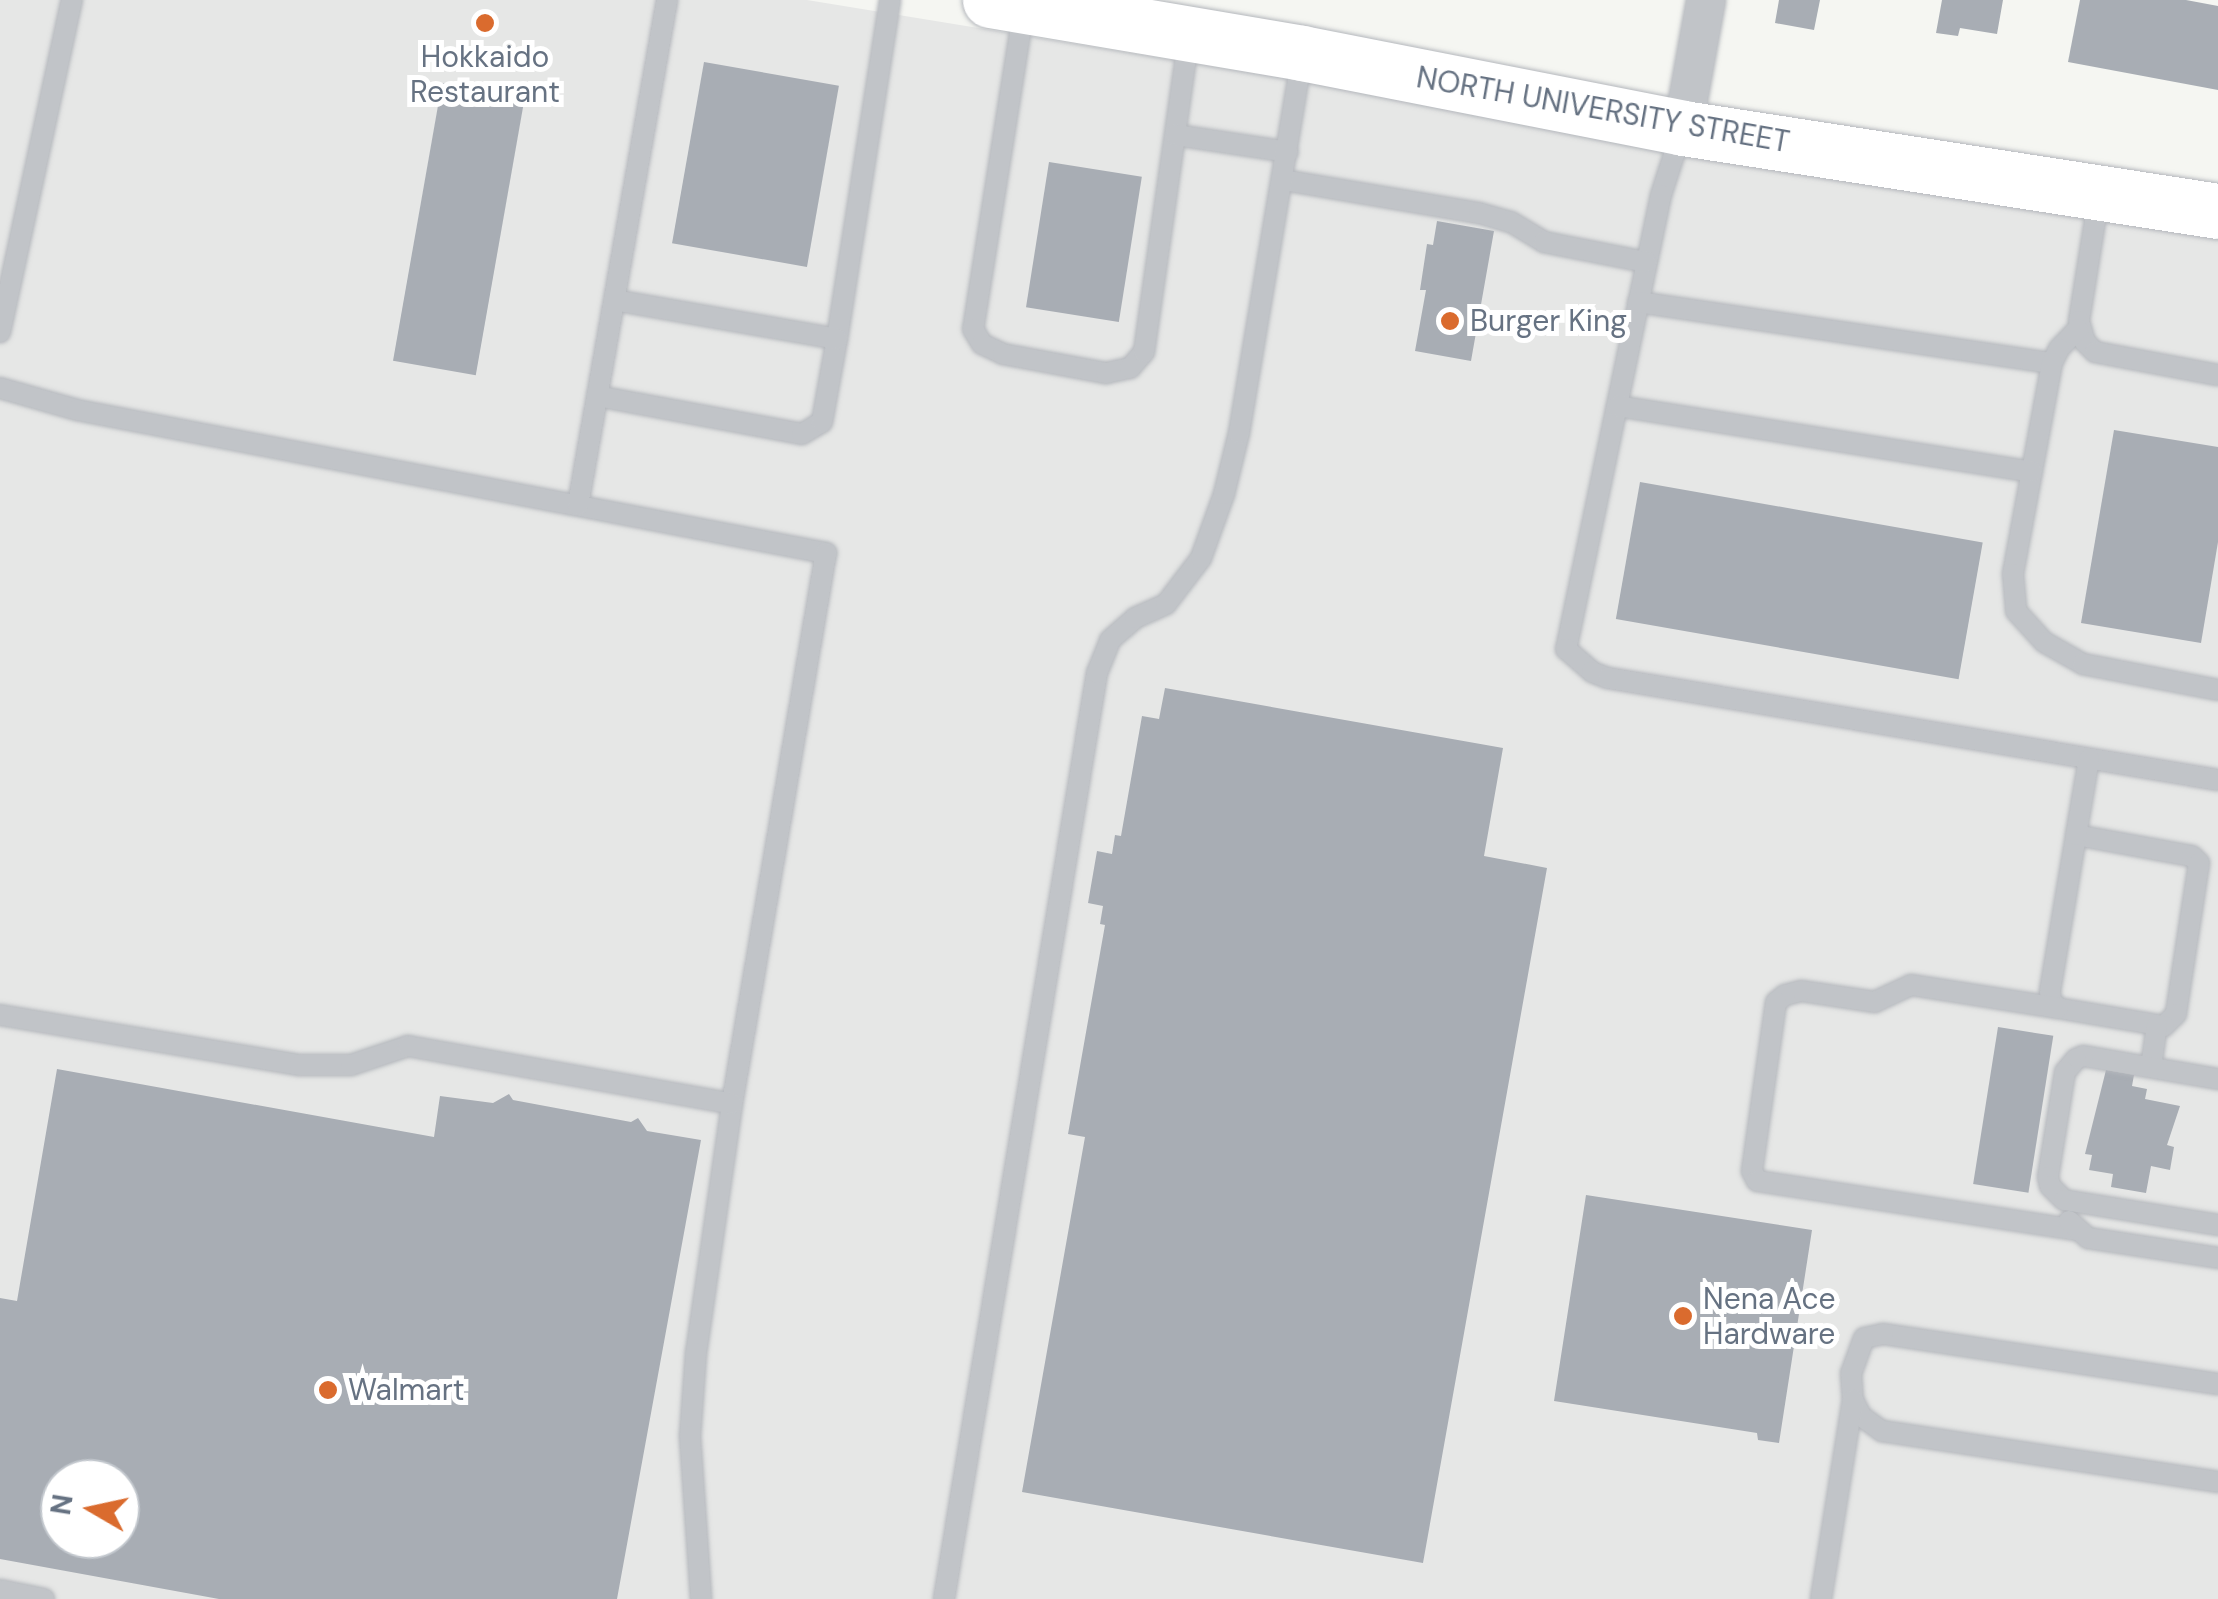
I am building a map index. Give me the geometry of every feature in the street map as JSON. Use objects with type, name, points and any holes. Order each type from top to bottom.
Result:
[{"type":"main road","name":"NORTH UNIVERSITY STREET","points":[[1007,3],[1302,53],[1683,128],[2218,211]]},
{"type":"street","points":[[1683,128],[1706,0]]},
{"type":"lane","points":[[0,332],[72,0]]},
{"type":"lane","points":[[578,505],[667,0]]},
{"type":"lane","points":[[597,396],[802,434],[822,422],[890,0]]},
{"type":"lane","points":[[1007,3],[973,330],[982,344],[1002,354],[1106,374],[1130,368],[1144,352],[1190,34]]},
{"type":"lane","points":[[944,1599],[1097,673],[1110,640],[1135,618],[1166,604],[1200,558],[1224,494],[1288,152],[1302,53]]},
{"type":"lane","points":[[1683,128],[1661,195],[1566,649],[1592,672],[2218,780]]},
{"type":"lane","points":[[1176,135],[1288,152]]},
{"type":"lane","points":[[1283,180],[1478,213],[1511,222],[1544,242],[1646,262]]},
{"type":"lane","points":[[2099,193],[2078,329],[2059,349],[2052,364],[2013,574],[2016,611],[2024,624],[2064,656],[2083,664],[2218,690]]},
{"type":"lane","points":[[614,300],[838,339]]},
{"type":"lane","points":[[1638,302],[2052,364]]},
{"type":"lane","points":[[2078,329],[2095,352],[2218,374]]},
{"type":"lane","points":[[0,388],[77,410],[826,552],[732,1104],[696,1353],[690,1436],[701,1599]]},
{"type":"lane","points":[[1617,406],[2032,472]]},
{"type":"lane","points":[[2058,1008],[2051,1001],[2050,991],[2089,759]]},
{"type":"lane","points":[[2076,835],[2192,856],[2208,865],[2176,1014],[2164,1026],[1911,985],[1875,1002],[1801,991],[1785,994],[1776,1002],[1752,1171],[1757,1180],[2077,1230]]},
{"type":"lane","points":[[0,1015],[300,1065],[351,1065],[408,1046],[732,1104]]},
{"type":"lane","points":[[2151,1067],[2157,1025]]},
{"type":"lane","points":[[2218,1079],[2084,1056],[2064,1072],[2048,1177],[2050,1186],[2064,1200],[2068,1219],[2088,1238],[2218,1258]]},
{"type":"lane","points":[[2064,1200],[2218,1225]]},
{"type":"lane","points":[[1821,1599],[1853,1400],[1853,1358],[1872,1334],[2218,1384]]},
{"type":"lane","points":[[1853,1400],[1869,1426],[1882,1432],[2218,1482]]},
{"type":"lane","points":[[0,1590],[44,1599]]},
{"type":"shaded area","points":[[0,0],[807,0],[2218,231],[2218,1599],[0,1599]]},
{"type":"building","points":[[1779,0],[1820,0],[1814,30],[1775,23]]},
{"type":"building","points":[[1942,0],[2003,0],[1997,34],[1960,28],[1958,36],[1936,33]]},
{"type":"building","points":[[2080,0],[2186,0],[2218,6],[2218,90],[2068,62]]},
{"type":"building","points":[[704,62],[839,86],[807,267],[672,243]]},
{"type":"building","points":[[442,83],[525,98],[476,375],[393,361]]},
{"type":"building","points":[[1049,162],[1142,177],[1119,322],[1026,307]]},
{"type":"building","name":"Burger King","points":[[1437,221],[1494,231],[1471,361],[1415,351],[1426,290],[1420,290],[1427,244],[1433,245]]},
{"type":"building","points":[[2114,430],[2218,447],[2218,542],[2201,643],[2081,623]]},
{"type":"building","points":[[1640,482],[1983,542],[1959,679],[1616,619]]},
{"type":"building","points":[[1165,688],[1503,748],[1484,856],[1547,868],[1423,1563],[1022,1492],[1085,1137],[1068,1134],[1105,925],[1100,924],[1103,906],[1088,903],[1097,851],[1112,854],[1115,835],[1121,836],[1142,716],[1159,719]]},
{"type":"building","points":[[1998,1027],[2053,1036],[2028,1193],[1973,1184]]},
{"type":"building","name":"Walmart","points":[[57,1069],[434,1137],[440,1096],[493,1103],[509,1094],[513,1100],[631,1122],[638,1118],[647,1131],[701,1140],[617,1599],[219,1599],[0,1559],[0,1298],[17,1301]]},
{"type":"building","points":[[2106,1070],[2134,1075],[2132,1086],[2147,1089],[2145,1099],[2180,1106],[2167,1145],[2174,1147],[2170,1170],[2151,1166],[2146,1193],[2111,1187],[2113,1174],[2089,1170],[2092,1155],[2085,1154]]},
{"type":"building","name":"Nena Ace Hardware","points":[[1586,1195],[1812,1230],[1779,1443],[1758,1440],[1757,1433],[1554,1401]]},
{"type":"place","name":"Hokkaido Restaurant","points":[[485,23]]},
{"type":"place","name":"Burger King","points":[[1450,321]]},
{"type":"place","name":"Nena Ace Hardware","points":[[1683,1316]]},
{"type":"place","name":"Walmart","points":[[328,1390]]}]
